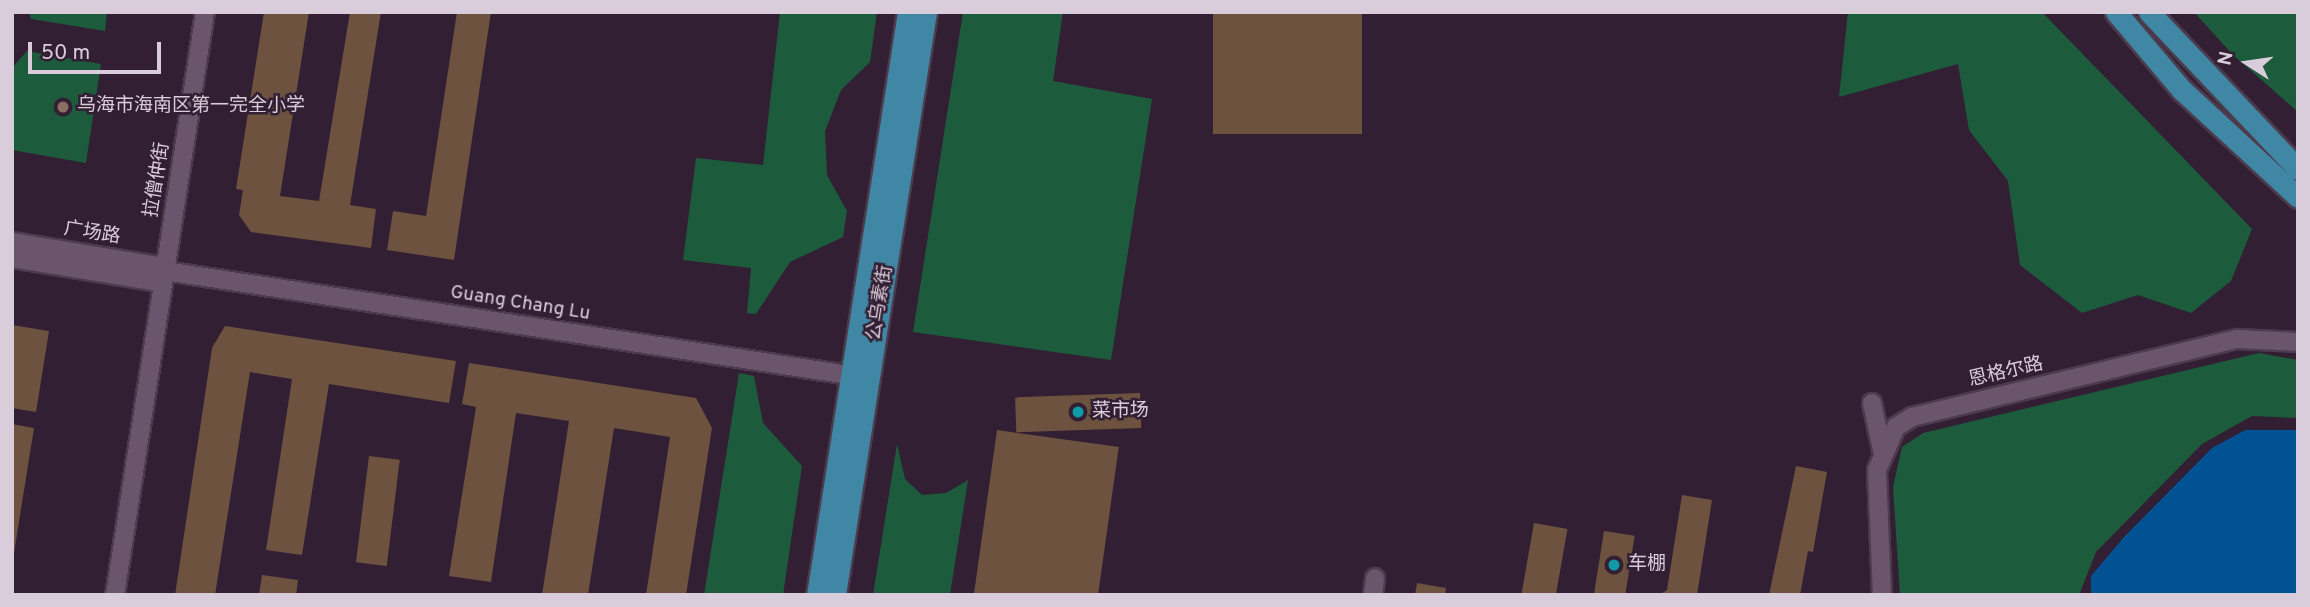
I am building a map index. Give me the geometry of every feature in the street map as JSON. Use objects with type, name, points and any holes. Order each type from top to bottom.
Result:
[{"type":"main road","name":"公乌素街","points":[[835,595],[860,377],[908,12]]},
{"type":"main road","name":"公乌素街","points":[[817,595],[860,377],[926,12]]},
{"type":"main road","points":[[2116,12],[2182,90],[2298,194]]},
{"type":"main road","points":[[2150,12],[2204,73],[2298,169]]},
{"type":"main road","points":[[2204,73],[2298,151]]},
{"type":"street","name":"拉僧仲街","points":[[115,595],[205,12]]},
{"type":"street","name":"广场路","points":[[12,242],[164,274]]},
{"type":"street","name":"广场路","points":[[12,258],[164,274]]},
{"type":"street","name":"Guang Chang Lu","points":[[164,274],[860,377]]},
{"type":"street","name":"恩格尔路","points":[[1882,595],[1876,494],[1882,450],[1896,427],[1912,417],[2238,340],[2298,342]]},
{"type":"street","points":[[1872,403],[1882,450]]},
{"type":"green space","points":[[29,12],[107,12],[105,31],[31,19]]},
{"type":"green space","points":[[780,12],[877,12],[870,62],[841,90],[825,131],[827,175],[847,211],[843,237],[790,262],[756,314],[747,313],[751,268],[683,260],[696,158],[763,165]]},
{"type":"green space","points":[[963,12],[1063,12],[1053,81],[1152,99],[1111,360],[913,332]]},
{"type":"green space","points":[[1848,12],[2042,12],[2252,229],[2231,281],[2191,313],[2138,295],[2082,313],[2020,265],[2008,181],[1969,130],[1958,64],[1839,97]]},
{"type":"green space","points":[[2194,12],[2298,12],[2298,112],[2232,54]]},
{"type":"green space","points":[[27,51],[101,64],[86,163],[12,150],[12,68]]},
{"type":"green space","points":[[2259,353],[2298,360],[2298,418],[2252,416],[2202,444],[2096,552],[2079,595],[1900,595],[1893,487],[1902,447],[1923,433]]},
{"type":"green space","points":[[739,373],[754,376],[763,423],[802,466],[783,595],[704,595]]},
{"type":"green space","points":[[897,444],[905,479],[922,495],[946,493],[968,480],[950,595],[873,595]]},
{"type":"water","points":[[2245,430],[2298,430],[2298,595],[2091,595],[2091,576],[2124,537],[2212,448]]},
{"type":"building","points":[[264,12],[309,12],[280,196],[319,201],[350,12],[381,12],[350,205],[376,209],[371,248],[251,232],[239,215],[243,190],[236,189]]},
{"type":"building","points":[[457,12],[491,12],[454,260],[387,250],[393,211],[426,216]]},
{"type":"building","points":[[1213,12],[1362,12],[1362,134],[1213,134]]},
{"type":"building","points":[[12,325],[49,331],[36,412],[12,408]]},
{"type":"building","points":[[225,326],[456,361],[449,403],[329,384],[302,555],[266,550],[292,379],[250,372],[215,595],[175,595],[212,348]]},
{"type":"building","points":[[469,363],[696,398],[712,428],[686,595],[646,595],[670,437],[614,428],[588,595],[542,595],[569,421],[516,413],[491,582],[449,576],[476,407],[462,404]]},
{"type":"building","name":"菜市场","points":[[1140,393],[1141,428],[1016,432],[1015,397]]},
{"type":"building","points":[[12,424],[34,428],[14,553],[12,552]]},
{"type":"building","points":[[997,430],[1119,447],[1098,595],[974,595]]},
{"type":"building","points":[[369,456],[400,460],[387,566],[356,562]]},
{"type":"building","points":[[1796,466],[1827,472],[1813,552],[1808,551],[1800,595],[1769,595]]},
{"type":"building","points":[[1682,495],[1712,500],[1697,595],[1659,595],[1667,590]]},
{"type":"building","points":[[1534,523],[1567,529],[1556,595],[1521,595]]},
{"type":"building","name":"车棚","points":[[1604,531],[1635,536],[1625,595],[1594,595]]},
{"type":"building","points":[[262,575],[298,580],[296,595],[259,595]]},
{"type":"building","points":[[1417,583],[1446,588],[1445,595],[1415,595]]},
{"type":"place","name":"乌海市海南区第一完全小学","points":[[63,107]]},
{"type":"place","name":"菜市场","points":[[1078,412]]},
{"type":"place","name":"车棚","points":[[1614,565]]}]
